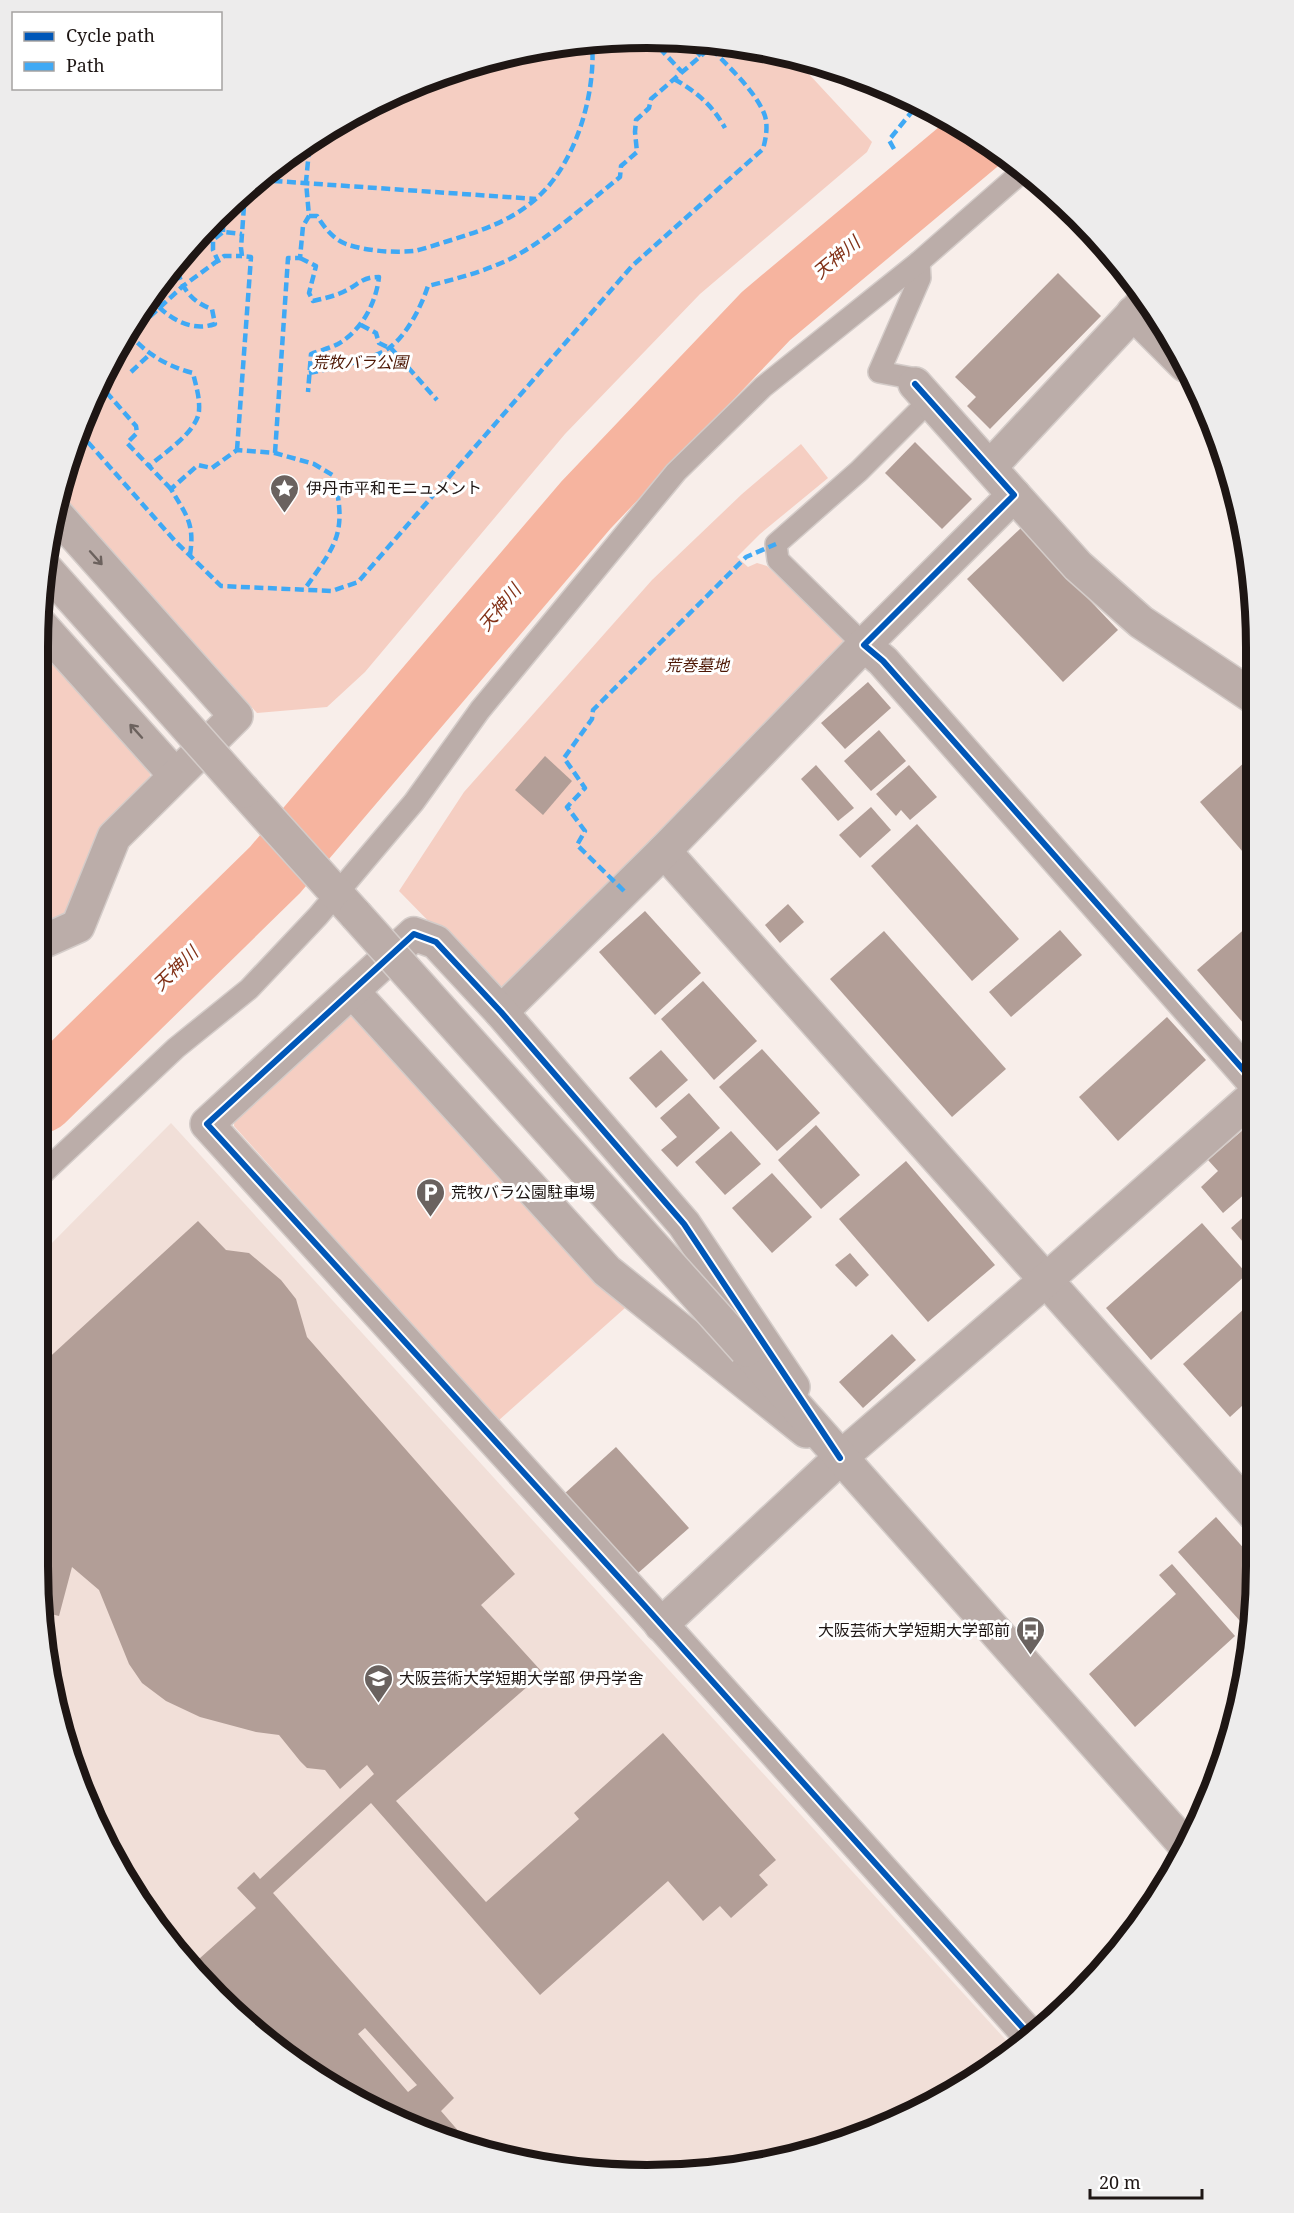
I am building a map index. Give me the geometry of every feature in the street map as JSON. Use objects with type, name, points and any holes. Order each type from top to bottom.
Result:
[{"type":"street","points":[[990,467],[1138,308],[1151,324]]},
{"type":"street","points":[[922,392],[1078,566],[1141,622],[1246,692]]},
{"type":"street","points":[[501,1012],[664,851],[864,645],[1014,495]]},
{"type":"street","points":[[48,939],[78,926],[114,837],[236,716],[62,520]]},
{"type":"street","points":[[52,576],[746,1350],[1180,1839]]},
{"type":"street","points":[[48,633],[175,775]]},
{"type":"street","points":[[864,645],[883,661],[1246,1073]]},
{"type":"street","points":[[664,851],[1246,1505]]},
{"type":"street","points":[[840,1458],[684,1224],[501,1012],[436,942],[414,934],[207,1124],[1025,2030]]},
{"type":"street","points":[[352,991],[607,1271],[840,1458]]},
{"type":"street","points":[[661,1625],[840,1458],[1246,1103]]},
{"type":"lane","points":[[48,1168],[176,1048],[249,989],[337,894],[414,802],[480,710],[676,472],[763,387],[919,262],[1017,176]]},
{"type":"lane","points":[[864,645],[778,560],[776,544],[859,471],[922,392],[911,378],[879,372],[920,278],[919,262]]},
{"type":"shaded area","name":"大阪芸術大学短期大学部 伊丹学舎","points":[[171,1123],[1009,2043],[946,2085],[912,2103],[840,2133],[802,2145],[725,2160],[647,2165],[569,2160],[492,2145],[454,2133],[382,2103],[347,2085],[282,2041],[223,1990],[172,1931],[149,1899],[110,1831],[80,1759],[68,1721],[53,1644],[49,1605],[48,1247]]},
{"type":"green space","name":"荒牧バラ公園","points":[[647,48],[725,53],[804,69],[872,142],[867,152],[700,294],[565,434],[365,672],[327,707],[257,713],[66,500],[94,418],[128,347],[172,282],[197,252],[223,223],[252,197],[314,149],[382,110],[454,80],[492,68],[569,53]]},
{"type":"green space","name":"荒巻墓地","points":[[801,444],[828,478],[760,534],[737,557],[748,567],[757,563],[767,566],[846,641],[507,986],[494,988],[399,891],[464,792],[652,580],[742,494]]},
{"type":"green space","points":[[48,651],[148,762],[152,788],[70,920],[48,931]]},
{"type":"green space","name":"荒牧バラ公園駐車場","points":[[360,1012],[625,1308],[498,1421],[234,1126],[235,1108],[335,1016]]},
{"type":"building","points":[[1058,273],[1101,316],[990,429],[967,406],[976,397],[955,377]]},
{"type":"building","points":[[915,442],[972,499],[942,529],[885,473]]},
{"type":"building","points":[[1021,528],[1118,630],[1063,682],[967,579]]},
{"type":"building","points":[[868,682],[891,708],[845,749],[821,723]]},
{"type":"building","points":[[879,730],[906,761],[871,791],[844,761]]},
{"type":"building","points":[[545,756],[572,781],[543,815],[515,790]]},
{"type":"building","points":[[1246,761],[1246,856],[1200,802]]},
{"type":"building","points":[[816,765],[854,808],[838,821],[801,779]]},
{"type":"building","points":[[909,765],[937,797],[910,820],[901,810],[896,816],[876,794]]},
{"type":"building","points":[[871,807],[891,830],[860,858],[839,835]]},
{"type":"building","points":[[917,824],[1019,939],[972,981],[871,866]]},
{"type":"building","points":[[788,904],[804,922],[780,943],[765,925]]},
{"type":"building","points":[[645,911],[701,973],[655,1015],[599,952]]},
{"type":"building","points":[[1246,928],[1246,1026],[1197,970]]},
{"type":"building","points":[[1060,930],[1082,955],[1011,1017],[989,992]]},
{"type":"building","points":[[884,931],[1006,1069],[952,1117],[830,979]]},
{"type":"building","points":[[703,981],[757,1041],[714,1080],[661,1019]]},
{"type":"building","points":[[1167,1017],[1206,1060],[1118,1141],[1079,1097]]},
{"type":"building","points":[[762,1049],[820,1113],[777,1151],[719,1087]]},
{"type":"building","points":[[661,1050],[688,1080],[656,1108],[629,1078]]},
{"type":"building","points":[[689,1093],[720,1128],[677,1167],[661,1150],[677,1137],[660,1118]]},
{"type":"building","points":[[816,1125],[860,1175],[821,1209],[778,1160]]},
{"type":"building","points":[[1244,1129],[1246,1131],[1246,1193],[1223,1213],[1201,1187],[1218,1171],[1208,1160]]},
{"type":"building","points":[[731,1131],[761,1164],[725,1195],[695,1162]]},
{"type":"building","points":[[906,1161],[995,1265],[928,1322],[839,1219]]},
{"type":"building","points":[[772,1173],[812,1217],[772,1253],[732,1208]]},
{"type":"building","points":[[1246,1215],[1246,1246],[1231,1228]]},
{"type":"building","points":[[198,1221],[226,1250],[249,1253],[281,1280],[296,1299],[307,1337],[515,1574],[481,1605],[543,1673],[396,1801],[486,1902],[579,1819],[574,1813],[663,1733],[776,1860],[759,1875],[768,1885],[731,1918],[720,1906],[703,1921],[668,1881],[540,1995],[371,1803],[273,1893],[454,2098],[441,2111],[462,2136],[454,2133],[382,2103],[314,2064],[252,2016],[223,1990],[197,1961],[256,1908],[237,1888],[254,1872],[260,1879],[374,1774],[367,1765],[340,1789],[325,1770],[307,1768],[279,1735],[256,1732],[200,1717],[166,1701],[142,1683],[129,1664],[99,1590],[72,1567],[59,1616],[50,1614],[49,1605],[48,1358]],"holes":[[[365,2028],[417,2085],[408,2092],[358,2034]]]},
{"type":"building","points":[[1202,1223],[1246,1273],[1151,1360],[1106,1308]]},
{"type":"building","points":[[850,1253],[869,1275],[856,1287],[835,1265]]},
{"type":"building","points":[[1246,1307],[1246,1402],[1230,1417],[1183,1364]]},
{"type":"building","points":[[892,1334],[916,1360],[863,1408],[839,1382]]},
{"type":"building","points":[[616,1447],[689,1528],[637,1574],[564,1494]]},
{"type":"building","points":[[1216,1517],[1246,1551],[1243,1624],[1178,1552]]},
{"type":"building","points":[[1172,1564],[1235,1636],[1135,1727],[1089,1674],[1176,1594],[1159,1575]]},
{"type":"waterway","name":"天神川","points":[[48,1092],[275,870],[586,505],[766,316],[972,144]]},
{"type":"marked path","points":[[660,48],[682,72]]},
{"type":"marked path","points":[[695,50],[701,56]]},
{"type":"marked path","points":[[309,216],[317,216],[333,236],[346,244],[371,250],[406,252],[471,234],[520,211],[541,194],[554,179],[574,144],[587,103],[591,82],[592,51]]},
{"type":"marked path","points":[[309,373],[361,360],[389,348],[402,336],[413,320],[428,286],[502,263],[526,250],[568,220],[620,177],[621,166],[637,152],[636,120],[649,108],[651,99],[706,51]]},
{"type":"marked path","points":[[86,440],[175,541],[221,586],[332,591],[358,582],[632,266],[763,149],[766,124],[761,106],[739,77],[715,52]]},
{"type":"marked path","points":[[674,79],[704,100],[725,128]]},
{"type":"marked path","points":[[894,149],[889,140],[913,110]]},
{"type":"marked path","points":[[275,453],[288,258],[300,258],[303,226],[309,216],[306,182],[309,153]]},
{"type":"marked path","points":[[271,181],[536,199]]},
{"type":"marked path","points":[[237,450],[251,257],[242,256],[244,204]]},
{"type":"marked path","points":[[223,223],[223,232]]},
{"type":"marked path","points":[[219,263],[213,250],[213,240],[223,232],[242,234]]},
{"type":"marked path","points":[[144,322],[183,286],[224,256],[242,256]]},
{"type":"marked path","points":[[300,258],[316,266],[309,293],[313,301],[339,294],[365,279],[379,277],[375,296],[361,324],[338,344],[311,354],[308,392]]},
{"type":"marked path","points":[[157,304],[178,321],[196,326],[215,324],[212,309],[198,302],[187,292],[179,274]]},
{"type":"marked path","points":[[361,325],[376,333],[379,343],[389,348]]},
{"type":"marked path","points":[[133,338],[157,358],[193,373],[198,397],[199,411],[192,427],[179,442],[149,466]]},
{"type":"marked path","points":[[390,347],[437,400]]},
{"type":"marked path","points":[[131,372],[150,354]]},
{"type":"marked path","points":[[104,396],[107,393],[136,426],[137,433],[127,443],[171,489]]},
{"type":"marked path","points":[[190,555],[191,535],[188,520],[171,489],[198,465],[212,468],[237,450],[275,453],[314,464],[334,476],[338,496],[339,525],[331,549],[304,590]]},
{"type":"marked path","points":[[624,891],[577,845],[585,831],[567,807],[585,788],[564,758],[592,719],[593,710],[746,557],[776,544]]},
{"type":"cycle path","points":[[915,384],[1014,495],[864,645],[883,661],[1246,1073]]},
{"type":"cycle path","points":[[840,1458],[684,1224],[501,1012],[436,942],[414,934],[207,1124],[643,1604],[1025,2030]]},
{"type":"place","name":"伊丹市平和モニュメント","points":[[285,514]]},
{"type":"place","name":"荒牧バラ公園駐車場","points":[[430,1218]]},
{"type":"place","name":"大阪芸術大学短期大学部前","points":[[1031,1656]]},
{"type":"place","name":"大阪芸術大学短期大学部 伊丹学舎","points":[[378,1704]]}]
